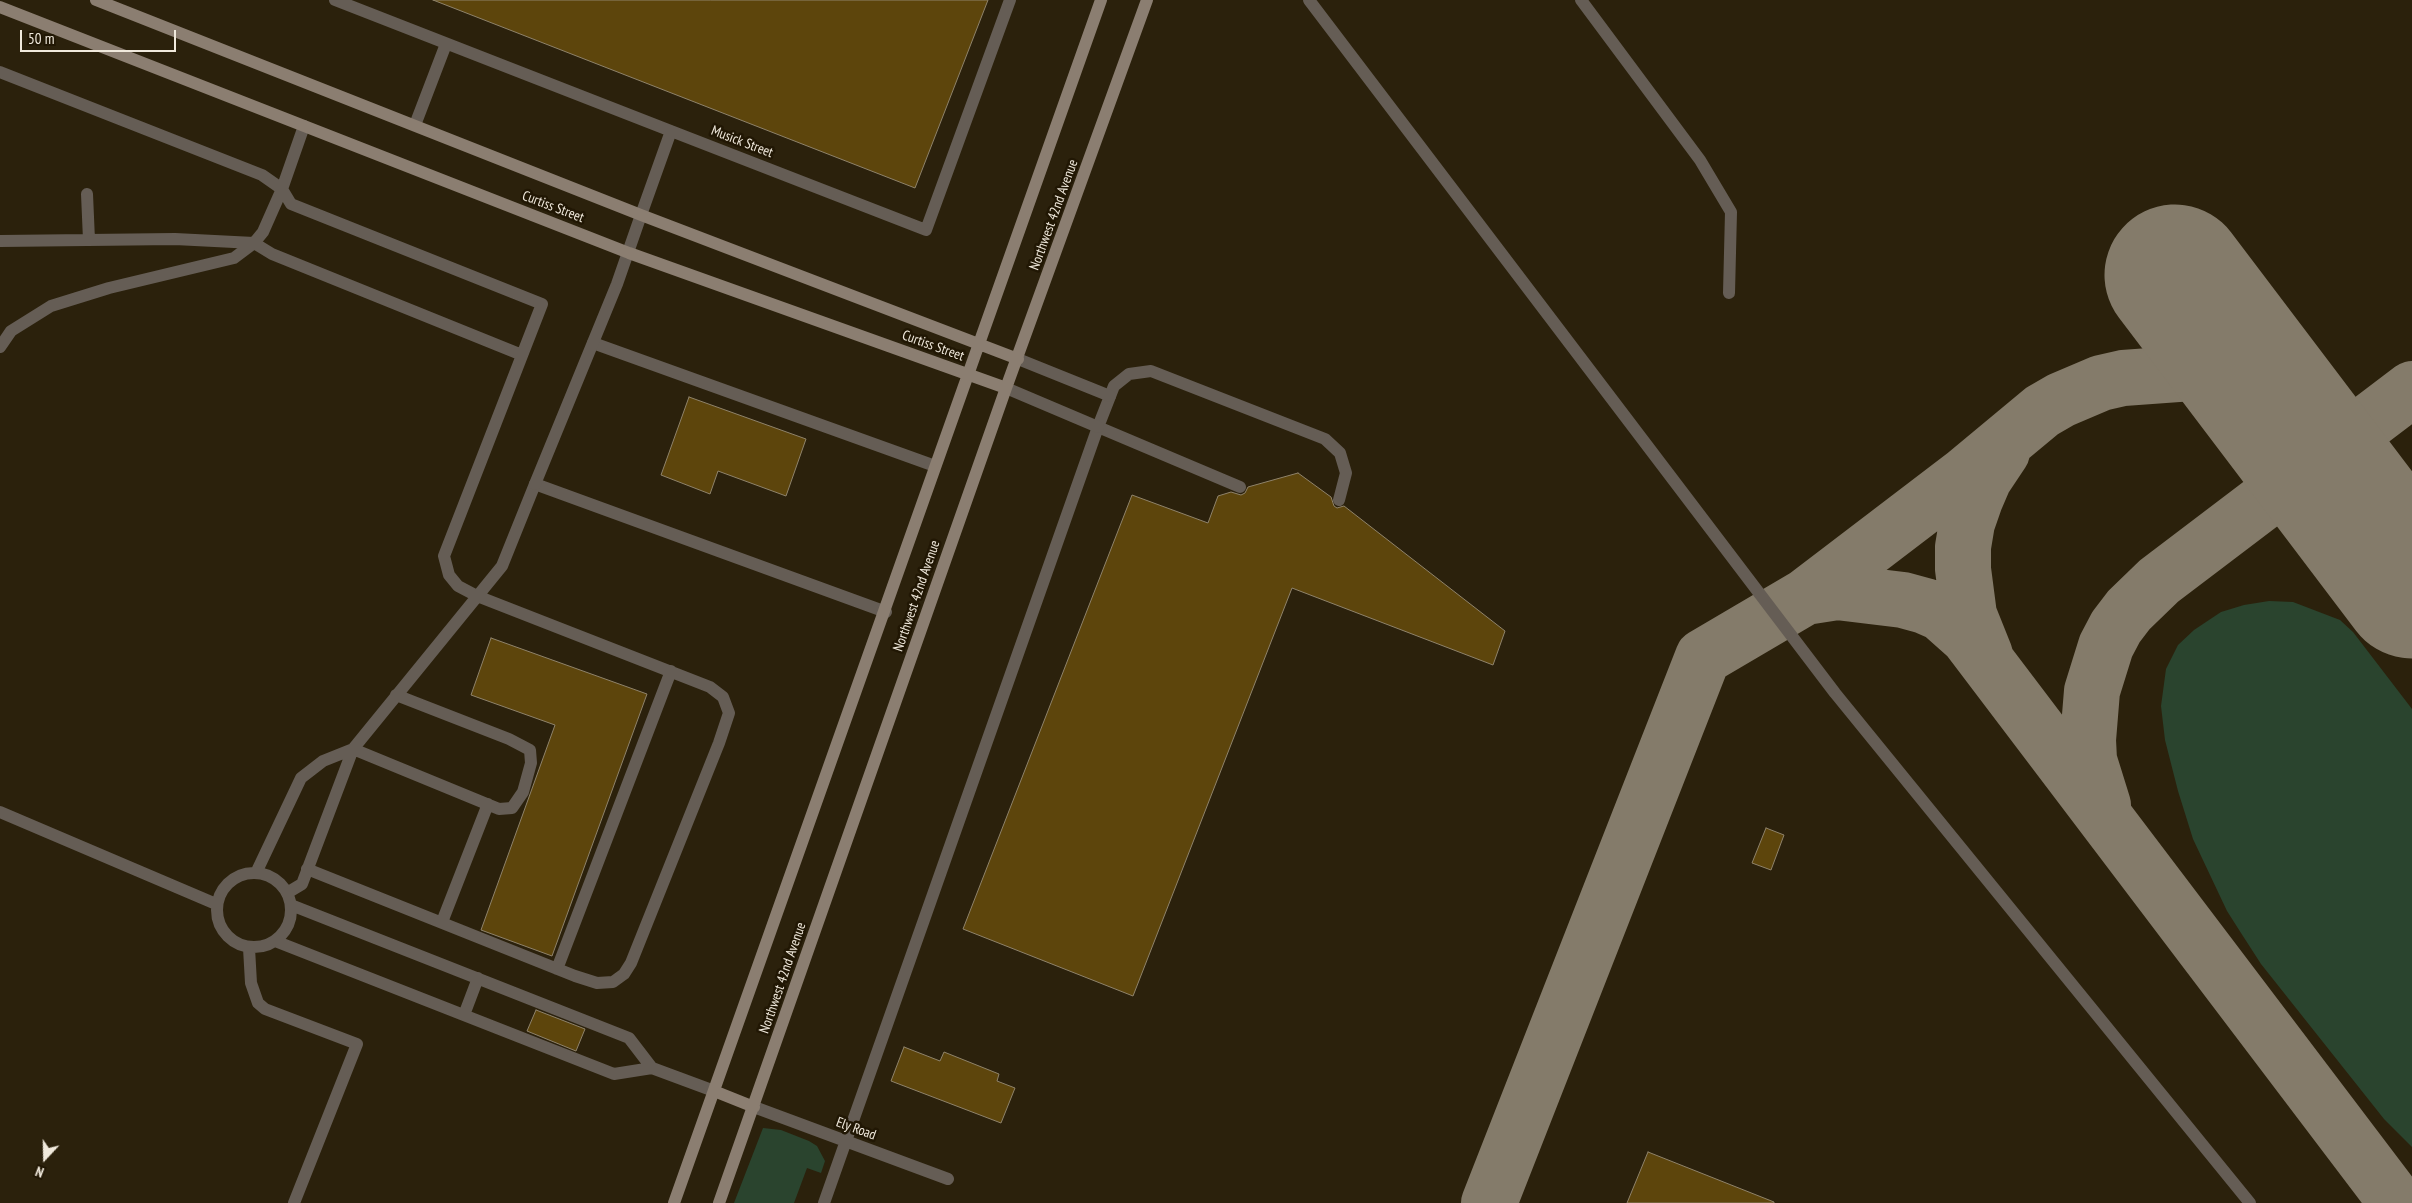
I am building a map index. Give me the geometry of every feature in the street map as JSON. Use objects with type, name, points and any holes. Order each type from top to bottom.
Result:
[{"type":"street","name":"Curtiss Street","points":[[96,0],[641,215],[978,343],[1110,396]]},
{"type":"street","points":[[289,899],[302,884],[353,749],[502,566],[593,343],[671,131],[335,0]]},
{"type":"street","name":"Musick Street","points":[[671,131],[926,230],[1010,0]]},
{"type":"street","name":"Northwest 42nd Avenue","points":[[674,1203],[886,612],[978,343],[1102,0]]},
{"type":"street","name":"Northwest 42nd Avenue","points":[[719,1203],[1006,388],[1147,0]]},
{"type":"street","points":[[1309,0],[1835,693],[2250,1203]]},
{"type":"street","points":[[1581,0],[1700,160],[1731,212],[1728,293]]},
{"type":"street","name":"Curtiss Street","points":[[0,7],[628,252],[1006,388],[1240,487]]},
{"type":"street","points":[[415,125],[446,44]]},
{"type":"street","points":[[0,72],[262,176],[282,189],[291,204],[542,304],[444,556],[449,575],[458,586],[477,596],[710,687],[723,697],[729,713],[720,743],[631,963],[624,974],[613,982],[597,984],[307,869]]},
{"type":"street","points":[[0,347],[11,331],[51,306],[110,288],[234,258],[254,243],[268,222],[282,189],[304,126]]},
{"type":"street","points":[[87,194],[89,240]]},
{"type":"street","points":[[0,241],[175,239],[254,243],[272,254],[522,355]]},
{"type":"street","points":[[593,343],[935,466]]},
{"type":"street","points":[[824,1203],[1061,529],[1114,386],[1130,374],[1151,371],[1325,439],[1340,453],[1346,473],[1339,500]]},
{"type":"street","points":[[535,484],[886,612]]},
{"type":"street","points":[[557,969],[670,672]]},
{"type":"street","points":[[256,873],[300,778],[323,761],[353,749],[499,809],[512,808],[523,792],[531,763],[530,750],[509,739],[396,694]]},
{"type":"street","points":[[442,922],[488,804]]},
{"type":"street","points":[[0,812],[216,904]]},
{"type":"street","points":[[256,873],[268,876],[279,883],[289,899],[288,925],[275,941],[258,948],[249,948],[237,944],[227,937],[220,927],[216,916],[216,904],[226,884],[235,878],[256,873]]},
{"type":"street","points":[[289,899],[478,978],[629,1038],[652,1068]]},
{"type":"street","points":[[275,941],[614,1074],[652,1068],[754,1107]]},
{"type":"street","points":[[249,948],[251,983],[258,1003],[265,1009],[357,1044],[294,1203]]},
{"type":"street","points":[[464,1015],[478,978]]},
{"type":"street","name":"Ely Road","points":[[754,1107],[948,1179]]},
{"type":"green space","points":[[2269,601],[2293,602],[2340,620],[2353,632],[2412,709],[2412,1147],[2384,1119],[2261,964],[2227,911],[2193,839],[2178,791],[2165,740],[2161,706],[2166,669],[2178,645],[2194,630],[2221,612],[2244,605]]},
{"type":"green space","points":[[763,1128],[781,1130],[809,1141],[817,1146],[825,1161],[821,1173],[807,1168],[794,1203],[734,1203]]},
{"type":"building","points":[[433,0],[988,0],[915,188]]},
{"type":"building","points":[[689,397],[806,439],[786,496],[718,471],[710,494],[661,475]]},
{"type":"building","points":[[1298,473],[1331,497],[1334,506],[1337,508],[1344,506],[1505,631],[1493,665],[1292,588],[1133,996],[963,929],[1132,495],[1208,523],[1218,496],[1231,492],[1241,495],[1245,493],[1248,487]]},
{"type":"building","points":[[491,638],[647,694],[552,956],[481,930],[555,725],[471,695]]},
{"type":"building","points":[[1766,828],[1784,835],[1771,870],[1752,863]]},
{"type":"building","points":[[536,1010],[585,1029],[576,1051],[527,1031]]},
{"type":"building","points":[[904,1047],[940,1061],[944,1052],[999,1074],[997,1081],[1015,1088],[1001,1123],[891,1081]]},
{"type":"building","points":[[1648,1152],[1774,1202],[1774,1203],[1627,1203]]},
{"type":"taxiway","points":[[1489,1203],[1703,657],[1805,597],[1965,475],[2042,411],[2061,400],[2101,383],[2123,378],[2247,369]]},
{"type":"taxiway","points":[[2103,805],[2089,760],[2088,740],[2092,691],[2106,646],[2116,627],[2129,610],[2159,581],[2412,389]]},
{"type":"taxiway","points":[[1985,655],[1969,615],[1963,569],[1963,547],[1967,523],[1975,500],[1984,479],[2002,452]]},
{"type":"taxiway","points":[[1805,597],[1837,592],[1903,600],[1941,613],[1968,637],[2397,1203]]},
{"type":"runway","points":[[2175,275],[2412,588]]}]
